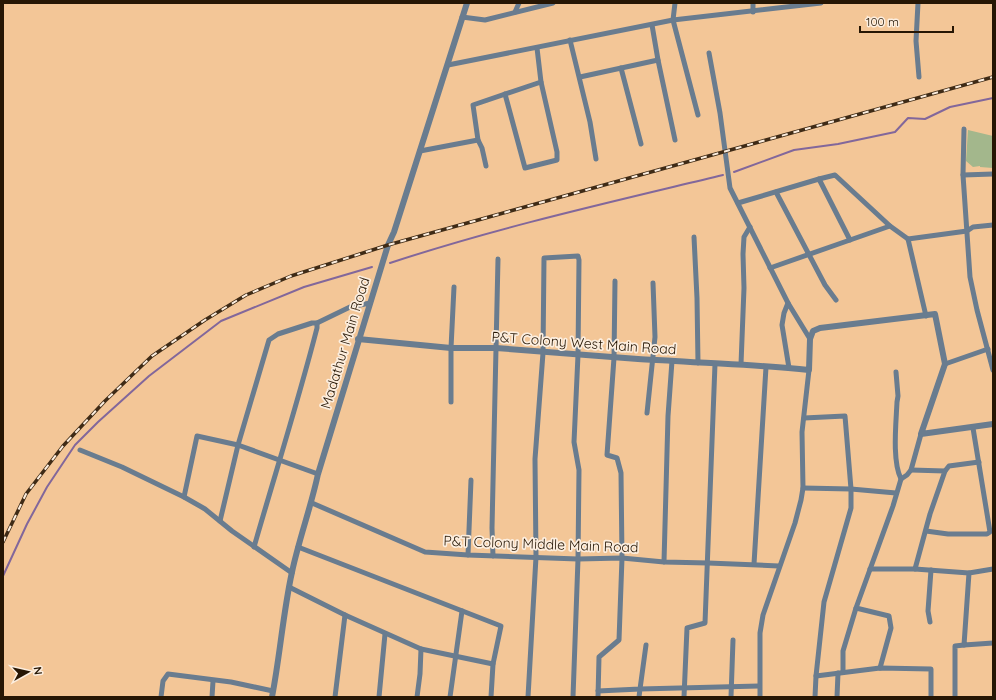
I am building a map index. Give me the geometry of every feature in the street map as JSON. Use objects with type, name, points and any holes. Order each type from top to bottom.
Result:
[{"type":"street","name":"Madathur Main Road","points":[[273,694],[289,587],[298,547],[312,503],[318,474],[358,339],[388,245],[394,232],[467,3]]},
{"type":"street","points":[[515,12],[519,3]]},
{"type":"street","points":[[462,17],[485,20],[553,3]]},
{"type":"street","points":[[675,3],[673,20],[698,115]]},
{"type":"street","points":[[753,3],[753,12]]},
{"type":"street","points":[[448,65],[673,20],[821,3]]},
{"type":"street","points":[[918,3],[916,41],[919,77]]},
{"type":"street","points":[[652,25],[674,140]]},
{"type":"street","points":[[570,40],[590,122],[596,159]]},
{"type":"street","points":[[505,94],[525,168],[557,160],[558,152],[541,82],[537,48]]},
{"type":"street","points":[[709,53],[720,113],[730,188],[788,303],[810,339]]},
{"type":"street","points":[[580,77],[658,60]]},
{"type":"street","points":[[621,68],[641,144]]},
{"type":"street","points":[[486,166],[482,148],[478,140],[473,105],[541,82]]},
{"type":"street","points":[[964,129],[963,175],[970,277],[993,370]]},
{"type":"street","points":[[420,151],[478,140]]},
{"type":"street","points":[[738,203],[835,174],[890,226],[908,239],[926,316]]},
{"type":"street","points":[[963,175],[993,174]]},
{"type":"street","points":[[819,179],[850,240]]},
{"type":"street","points":[[776,192],[808,255],[825,285],[836,300]]},
{"type":"street","points":[[908,239],[967,231],[973,227],[993,225]]},
{"type":"street","points":[[770,268],[890,226]]},
{"type":"street","points":[[741,364],[744,288],[742,254],[744,237],[750,227]]},
{"type":"street","points":[[694,237],[698,363]]},
{"type":"street","points":[[528,697],[536,557],[536,459],[543,353],[544,258],[578,256],[578,355],[574,416],[574,442],[579,470],[578,559],[573,697]]},
{"type":"street","points":[[493,556],[492,528],[498,259]]},
{"type":"street","points":[[598,697],[599,657],[619,640],[622,558],[621,473],[617,458],[607,455],[614,358],[615,281]]},
{"type":"street","points":[[647,413],[655,337],[653,283]]},
{"type":"street","points":[[450,402],[450,348],[454,287]]},
{"type":"street","points":[[220,521],[238,445],[269,340],[278,334],[312,322],[317,323],[350,307],[370,303]]},
{"type":"street","points":[[788,303],[784,313],[782,325],[789,368]]},
{"type":"street","points":[[760,697],[759,652],[763,615],[795,523],[803,488],[802,432],[809,370],[810,339],[813,331],[820,328],[935,314],[945,364],[921,434],[911,470],[901,479],[893,506],[856,608],[843,651],[837,697]]},
{"type":"street","points":[[254,547],[278,460],[297,397],[303,383],[318,328],[317,323]]},
{"type":"street","name":"P&T Colony West Main Road","points":[[358,339],[450,348],[496,348],[652,361],[741,364],[809,370]]},
{"type":"street","points":[[945,364],[988,349]]},
{"type":"street","points":[[664,562],[668,416],[672,361]]},
{"type":"street","points":[[684,697],[687,628],[705,623],[715,364]]},
{"type":"street","points":[[754,564],[766,367]]},
{"type":"street","points":[[896,372],[898,396],[896,402],[896,458],[898,472],[901,479]]},
{"type":"street","points":[[804,418],[845,416],[851,489],[851,508],[824,602],[815,697]]},
{"type":"street","points":[[921,434],[973,428],[993,424]]},
{"type":"street","points":[[926,531],[948,534],[987,534],[990,532],[973,428]]},
{"type":"street","points":[[184,497],[197,436],[238,445],[318,474]]},
{"type":"street","points":[[80,450],[122,467],[184,497],[205,509],[254,547],[292,573]]},
{"type":"street","points":[[915,569],[945,471],[949,466],[979,462]]},
{"type":"street","points":[[911,470],[945,471]]},
{"type":"street","points":[[468,555],[471,480]]},
{"type":"street","points":[[803,488],[851,489],[896,493]]},
{"type":"street","name":"P&T Colony Middle Main Road","points":[[312,503],[424,552],[578,559],[622,558],[664,562],[779,566]]},
{"type":"street","points":[[298,547],[501,626],[493,664],[490,697]]},
{"type":"street","points":[[870,569],[915,569],[969,573],[993,569]]},
{"type":"street","points":[[930,622],[928,611],[931,570]]},
{"type":"street","points":[[964,645],[969,573]]},
{"type":"street","points":[[289,587],[385,634],[421,649],[493,664]]},
{"type":"street","points":[[856,608],[890,616],[891,628],[880,668]]},
{"type":"street","points":[[450,697],[462,611]]},
{"type":"street","points":[[335,697],[345,615]]},
{"type":"street","points":[[378,697],[385,634]]},
{"type":"street","points":[[731,697],[733,640]]},
{"type":"street","points":[[955,697],[955,646],[993,643]]},
{"type":"street","points":[[640,697],[646,645]]},
{"type":"street","points":[[417,697],[421,649]]},
{"type":"street","points":[[816,676],[880,668],[931,669],[931,697]]},
{"type":"street","points":[[161,697],[163,681],[168,674],[231,682],[273,694]]},
{"type":"street","points":[[212,697],[214,681]]},
{"type":"street","points":[[598,691],[760,686]]},
{"type":"green space","points":[[968,130],[993,136],[993,168],[980,166],[973,167],[966,161]]},
{"type":"waterway","points":[[734,172],[794,150],[838,144],[895,132],[908,118],[925,119],[950,107],[993,98]]},
{"type":"waterway","points":[[390,263],[514,226],[723,175]]},
{"type":"waterway","points":[[3,576],[27,524],[47,487],[75,445],[149,376],[221,321],[304,287],[372,267]]},
{"type":"railway","points":[[3,542],[26,494],[63,446],[105,401],[152,356],[205,320],[246,295],[291,276],[388,245],[993,77]]}]
